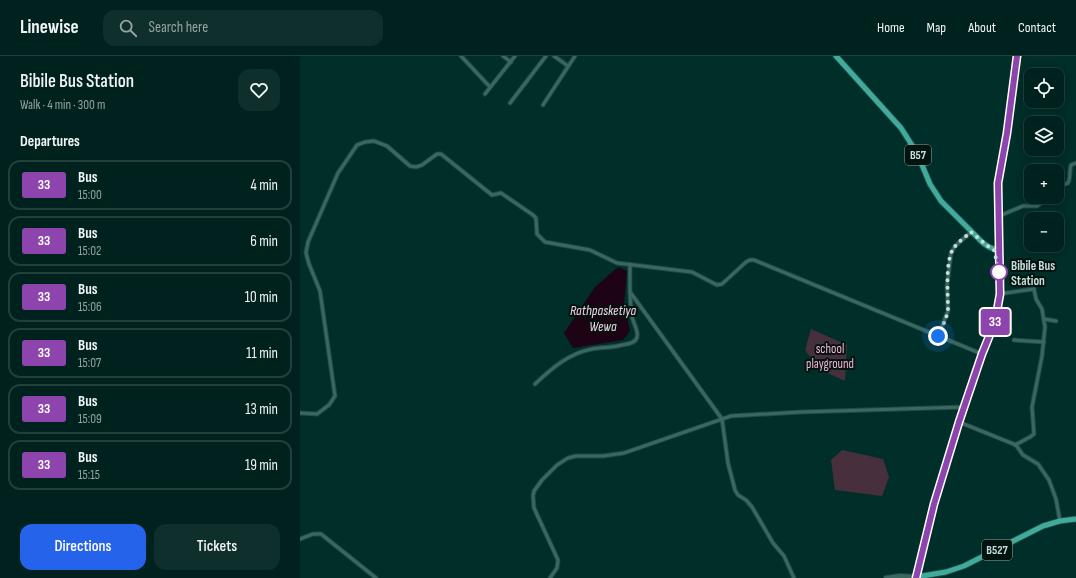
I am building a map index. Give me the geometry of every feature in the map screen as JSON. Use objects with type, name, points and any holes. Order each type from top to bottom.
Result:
[{"type":"highway","points":[[916,578],[934,504],[959,422],[982,354],[995,322],[1000,294],[998,183],[1007,133],[1017,56]]},
{"type":"main road","name":"B57","points":[[836,56],[901,128],[917,154],[936,194],[948,209],[971,232],[989,247],[999,251]]},
{"type":"main road","name":"B527","points":[[916,578],[941,573],[964,566],[1037,529],[1060,521],[1076,519]]},
{"type":"street","points":[[461,56],[490,87]]},
{"type":"street","points":[[503,56],[511,62]]},
{"type":"street","points":[[485,94],[515,56]]},
{"type":"street","points":[[510,102],[546,56]]},
{"type":"street","points":[[554,56],[568,66]]},
{"type":"street","points":[[543,105],[575,56]]},
{"type":"street","points":[[300,413],[317,414],[330,405],[335,396],[320,291],[306,253],[308,242],[338,174],[357,145],[374,141],[387,146],[410,166],[416,167],[422,165],[437,154],[441,154],[492,195],[501,193],[533,214],[536,218],[537,234],[545,242],[590,250],[617,263],[692,272],[717,285],[722,284],[746,262],[754,260],[982,354]]},
{"type":"street","points":[[1064,184],[1068,183],[1070,178],[1071,164],[1076,163]]},
{"type":"street","points":[[999,216],[1023,206],[1037,206],[1040,204]]},
{"type":"street","points":[[938,336],[948,311],[947,286],[951,253],[955,246],[971,232]]},
{"type":"street","points":[[535,384],[553,368],[578,352],[592,348],[621,346],[634,341],[638,334],[632,319],[630,264]]},
{"type":"street","points":[[1000,294],[1034,289],[1036,300],[1042,308],[1044,319],[1044,342],[1032,406],[1034,434],[1015,445]]},
{"type":"street","points":[[630,292],[722,419],[728,463],[735,490],[738,495],[746,500],[752,507],[772,543],[784,556],[794,578]]},
{"type":"street","points":[[1044,319],[1056,322]]},
{"type":"street","points":[[1014,340],[1044,342]]},
{"type":"street","points":[[550,578],[557,568],[558,560],[534,508],[533,496],[534,491],[542,480],[557,465],[568,458],[576,456],[603,456],[624,453],[731,416],[964,406]]},
{"type":"street","points":[[959,422],[1015,445],[1023,455],[1038,464],[1049,480],[1056,499],[1060,521]]},
{"type":"street","points":[[300,539],[313,534],[320,534],[376,578]]},
{"type":"street","points":[[886,578],[900,576],[916,578]]},
{"type":"green space","name":"school playground","points":[[811,329],[847,345],[845,381],[819,369],[805,350]]},
{"type":"green space","points":[[842,450],[883,459],[889,477],[882,496],[835,490],[831,460]]},
{"type":"water","name":"Rathpasketiya Wewa","points":[[618,267],[627,271],[624,304],[630,331],[623,340],[573,348],[564,333],[595,287]]},
{"type":"bus line","name":"33","points":[[916,578],[934,504],[959,422],[982,354],[995,322],[1000,294],[998,183],[1007,133],[1017,56]]},
{"type":"place","name":"Bibile Bus Station","points":[[999,272]]},
{"type":"route","points":[[938,336],[948,311],[947,286],[949,266],[951,253],[955,246],[971,232],[994,250],[999,272]]}]
